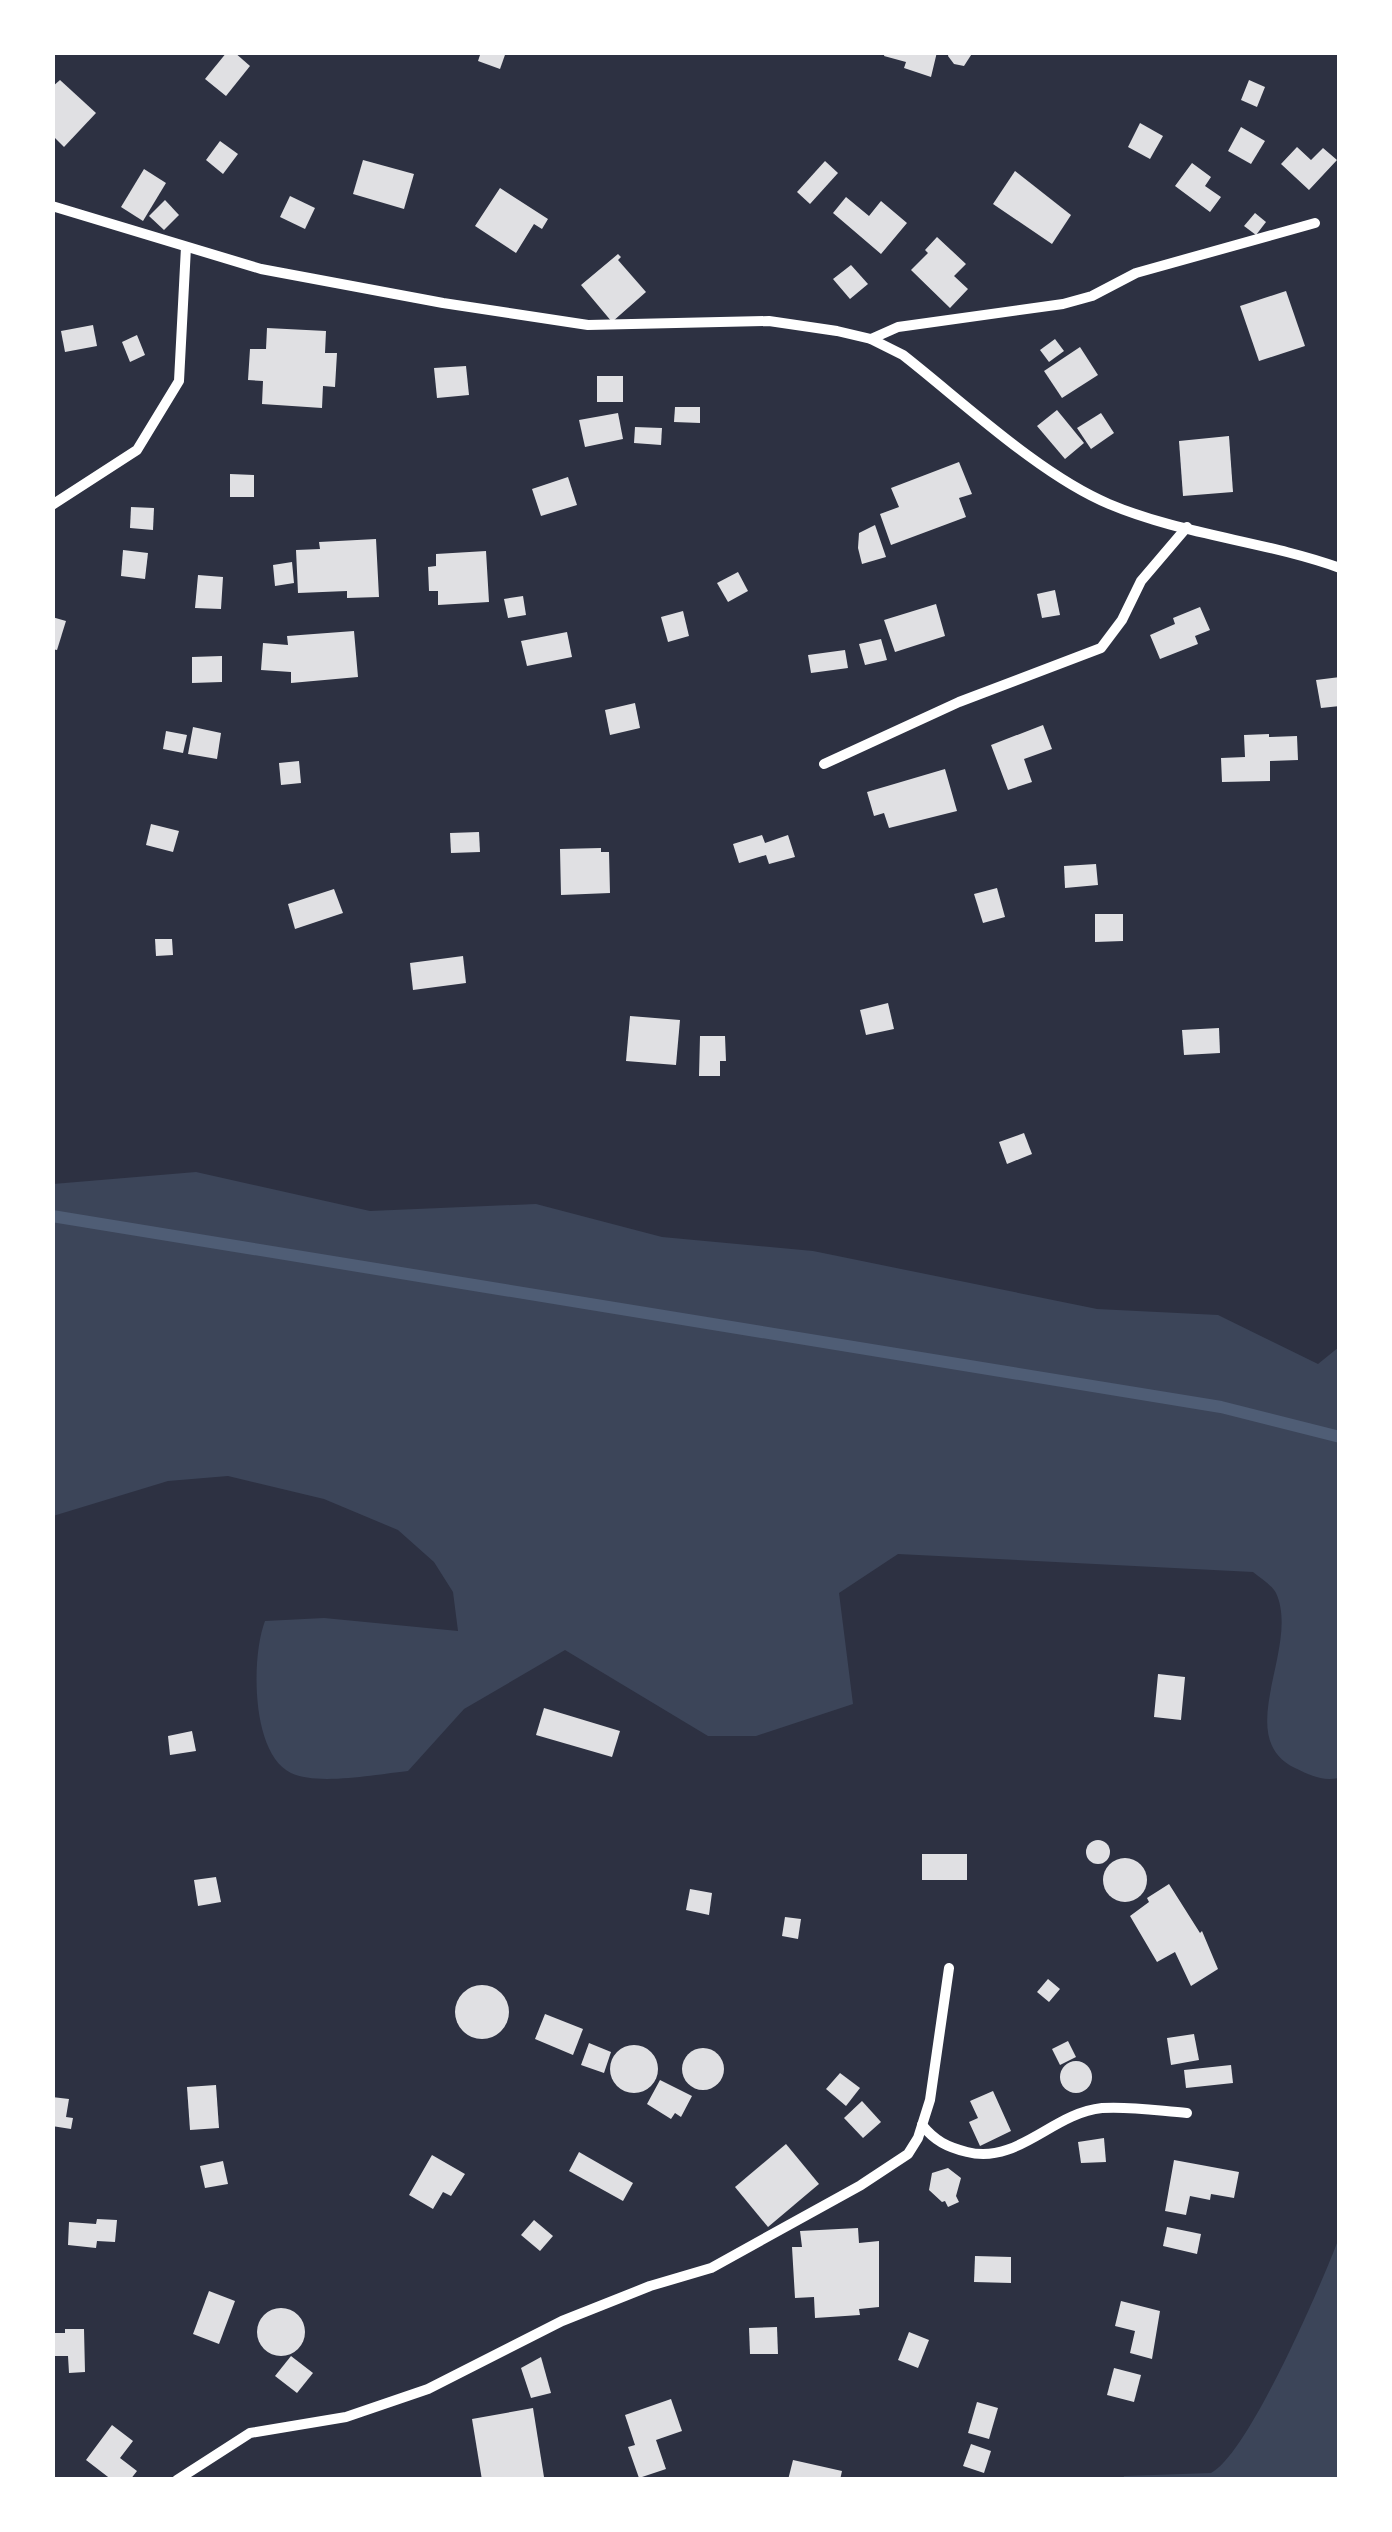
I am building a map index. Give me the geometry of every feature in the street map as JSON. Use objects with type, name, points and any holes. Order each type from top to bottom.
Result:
[{"type":"street","points":[[52,206],[260,270],[588,325],[769,321],[871,339],[903,355],[1080,490],[1154,520],[1260,543],[1340,568]]},
{"type":"street","points":[[871,339],[898,328],[1078,300],[1110,289],[1136,272],[1315,223]]},
{"type":"street","points":[[52,505],[136,450],[170,398],[180,369],[186,247]]},
{"type":"street","points":[[824,764],[959,702],[1100,648],[1122,620],[1141,581],[1187,528]]},
{"type":"street","points":[[177,2480],[250,2433],[346,2417],[428,2389],[562,2321],[650,2286],[711,2268],[908,2154],[930,2100],[949,1968]]},
{"type":"street","points":[[922,2125],[935,2141],[982,2156],[1015,2149],[1052,2124],[1102,2108],[1187,2113]]},
{"type":"shaded area","points":[[196,1172],[370,1211],[536,1204],[662,1237],[813,1251],[1097,1309],[1218,1315],[1318,1364],[1339,1347],[1339,1778],[1317,1777],[1295,1768],[1277,1754],[1269,1735],[1267,1713],[1281,1639],[1281,1615],[1276,1593],[1253,1572],[898,1554],[839,1593],[853,1704],[756,1736],[708,1736],[565,1650],[464,1709],[408,1771],[332,1779],[291,1773],[268,1746],[258,1703],[258,1657],[265,1621],[324,1618],[458,1631],[453,1592],[434,1562],[398,1530],[324,1499],[228,1476],[168,1481],[53,1516],[53,1184]]},
{"type":"shaded area","points":[[1339,2238],[1339,2479],[1123,2479],[1211,2473],[1227,2459],[1283,2365]]},
{"type":"building","points":[[227,52],[234,52],[250,66],[226,96],[205,79]]},
{"type":"building","points":[[481,52],[506,52],[500,69],[478,61]]},
{"type":"building","points":[[885,52],[937,52],[931,77],[904,68],[906,62],[884,56]]},
{"type":"building","points":[[949,52],[973,52],[964,66],[954,64]]},
{"type":"building","points":[[60,80],[96,113],[64,147],[52,135],[52,87]]},
{"type":"building","points":[[1249,80],[1265,87],[1257,107],[1241,100]]},
{"type":"building","points":[[1140,123],[1163,136],[1150,159],[1128,147]]},
{"type":"building","points":[[1241,127],[1265,141],[1251,164],[1228,151]]},
{"type":"building","points":[[220,141],[238,154],[223,174],[206,160]]},
{"type":"building","points":[[1297,147],[1311,160],[1323,148],[1337,160],[1309,190],[1281,164]]},
{"type":"building","points":[[363,160],[414,174],[404,209],[353,194]]},
{"type":"building","points":[[825,161],[838,173],[810,204],[797,192]]},
{"type":"building","points":[[1192,163],[1211,177],[1205,186],[1221,197],[1210,212],[1175,186]]},
{"type":"building","points":[[144,169],[166,183],[143,221],[121,207]]},
{"type":"building","points":[[1015,171],[1071,215],[1052,244],[993,204]]},
{"type":"building","points":[[500,188],[548,219],[542,229],[534,224],[516,253],[475,226]]},
{"type":"building","points":[[290,196],[315,208],[305,229],[280,217]]},
{"type":"building","points":[[846,197],[869,216],[881,201],[907,223],[881,254],[833,213]]},
{"type":"building","points":[[165,200],[179,215],[164,230],[149,216]]},
{"type":"building","points":[[1255,213],[1266,222],[1256,235],[1244,226]]},
{"type":"building","points":[[937,237],[966,264],[954,276],[968,289],[950,308],[911,270]]},
{"type":"building","points":[[618,254],[618,260],[646,292],[612,322],[581,285]]},
{"type":"building","points":[[851,265],[868,284],[850,299],[833,279]]},
{"type":"building","points":[[1286,291],[1305,346],[1259,361],[1240,306]]},
{"type":"building","points":[[93,325],[97,346],[65,352],[61,331]]},
{"type":"building","points":[[267,328],[326,331],[325,353],[337,353],[335,387],[323,386],[322,408],[262,404],[263,381],[248,380],[250,349],[266,349]]},
{"type":"building","points":[[137,335],[145,355],[130,362],[122,342]]},
{"type":"building","points":[[1055,339],[1064,351],[1049,362],[1040,350]]},
{"type":"building","points":[[1080,347],[1098,375],[1062,398],[1044,371]]},
{"type":"building","points":[[466,366],[469,395],[437,398],[434,368]]},
{"type":"building","points":[[597,376],[623,376],[623,402],[597,402]]},
{"type":"building","points":[[675,407],[700,407],[700,423],[674,422]]},
{"type":"building","points":[[1057,410],[1084,443],[1065,459],[1037,426]]},
{"type":"building","points":[[618,413],[623,439],[585,447],[579,420]]},
{"type":"building","points":[[1101,413],[1114,433],[1091,449],[1077,428]]},
{"type":"building","points":[[635,427],[662,428],[661,445],[634,443]]},
{"type":"building","points":[[1229,436],[1233,492],[1183,496],[1179,441]]},
{"type":"building","points":[[959,462],[972,494],[959,498],[966,517],[891,545],[880,514],[899,507],[891,488]]},
{"type":"building","points":[[230,474],[254,475],[254,497],[230,497]]},
{"type":"building","points":[[568,477],[577,505],[541,516],[532,489]]},
{"type":"building","points":[[131,507],[154,508],[153,530],[130,528]]},
{"type":"building","points":[[875,525],[886,557],[862,564],[859,533]]},
{"type":"building","points":[[376,539],[379,597],[347,598],[347,591],[298,593],[296,550],[320,549],[319,542]]},
{"type":"building","points":[[123,550],[148,553],[145,579],[121,576]]},
{"type":"building","points":[[486,551],[489,602],[438,605],[438,591],[429,591],[428,567],[436,566],[436,554]]},
{"type":"building","points":[[292,562],[294,583],[275,586],[273,565]]},
{"type":"building","points":[[738,572],[748,591],[728,602],[717,583]]},
{"type":"building","points":[[198,575],[223,577],[221,609],[195,608]]},
{"type":"building","points":[[1055,590],[1060,615],[1042,618],[1037,594]]},
{"type":"building","points":[[523,596],[526,615],[508,618],[504,599]]},
{"type":"building","points":[[936,604],[945,636],[895,652],[884,620]]},
{"type":"building","points":[[1200,607],[1210,630],[1195,636],[1198,644],[1160,659],[1150,635],[1175,624],[1173,618]]},
{"type":"building","points":[[683,611],[689,636],[668,642],[661,617]]},
{"type":"building","points":[[52,617],[66,621],[57,650],[52,649]]},
{"type":"building","points":[[354,631],[358,677],[291,683],[291,672],[261,670],[263,643],[288,645],[287,636]]},
{"type":"building","points":[[567,632],[572,657],[527,666],[521,641]]},
{"type":"building","points":[[881,639],[887,660],[865,665],[859,644]]},
{"type":"building","points":[[845,650],[848,668],[811,673],[808,655]]},
{"type":"building","points":[[222,656],[222,682],[192,683],[192,657]]},
{"type":"building","points":[[1340,677],[1340,706],[1321,708],[1316,680]]},
{"type":"building","points":[[635,703],[640,728],[610,735],[605,710]]},
{"type":"building","points":[[1043,725],[1052,749],[1024,759],[1032,782],[1008,790],[991,745]]},
{"type":"building","points":[[193,727],[221,733],[217,759],[188,754]]},
{"type":"building","points":[[166,731],[187,735],[183,753],[163,749]]},
{"type":"building","points":[[1244,735],[1297,736],[1298,760],[1270,761],[1270,781],[1222,782],[1221,758],[1245,757]]},
{"type":"building","points":[[299,761],[301,783],[281,785],[279,763]]},
{"type":"building","points":[[945,769],[957,811],[889,828],[884,813],[874,816],[867,792]]},
{"type":"building","points":[[151,824],[179,831],[173,852],[146,845]]},
{"type":"building","points":[[479,832],[480,852],[451,853],[450,833]]},
{"type":"building","points":[[762,835],[765,843],[788,835],[795,857],[769,864],[766,855],[739,863],[733,844]]},
{"type":"building","points":[[601,848],[601,852],[609,852],[610,893],[561,895],[560,849]]},
{"type":"building","points":[[1096,864],[1098,885],[1065,888],[1064,866]]},
{"type":"building","points":[[997,888],[1005,917],[983,923],[974,894]]},
{"type":"building","points":[[334,889],[343,913],[295,929],[288,904]]},
{"type":"building","points":[[1095,914],[1123,914],[1123,941],[1095,942]]},
{"type":"building","points":[[155,939],[172,939],[173,955],[156,956]]},
{"type":"building","points":[[463,956],[466,983],[413,990],[410,963]]},
{"type":"building","points":[[888,1003],[894,1029],[866,1035],[860,1010]]},
{"type":"building","points":[[630,1016],[680,1020],[676,1065],[626,1061]]},
{"type":"building","points":[[1219,1028],[1220,1053],[1184,1055],[1182,1030]]},
{"type":"building","points":[[700,1036],[725,1036],[726,1061],[720,1061],[720,1076],[699,1076]]},
{"type":"building","points":[[1024,1133],[1032,1154],[1007,1164],[999,1142]]},
{"type":"building","points":[[1158,1674],[1185,1677],[1181,1720],[1154,1717]]},
{"type":"building","points":[[544,1708],[620,1731],[612,1757],[536,1735]]},
{"type":"building","points":[[192,1731],[196,1751],[170,1755],[168,1736]]},
{"type":"building","points":[[1093,1840],[1103,1840],[1110,1852],[1103,1864],[1093,1864],[1086,1857],[1086,1847]]},
{"type":"building","points":[[922,1854],[967,1854],[967,1880],[922,1880]]},
{"type":"building","points":[[1125,1858],[1141,1864],[1147,1880],[1141,1896],[1125,1902],[1109,1896],[1103,1880],[1109,1864]]},
{"type":"building","points":[[216,1877],[221,1902],[198,1906],[194,1880]]},
{"type":"building","points":[[1169,1884],[1202,1931],[1218,1969],[1191,1986],[1175,1952],[1157,1962],[1130,1916],[1149,1902],[1147,1898]]},
{"type":"building","points":[[690,1889],[712,1893],[709,1915],[686,1910]]},
{"type":"building","points":[[785,1917],[801,1919],[798,1939],[782,1936]]},
{"type":"building","points":[[1048,1979],[1060,1989],[1049,2002],[1037,1992]]},
{"type":"building","points":[[482,1985],[501,1993],[509,2012],[501,2031],[482,2039],[463,2031],[455,2012],[463,1993]]},
{"type":"building","points":[[545,2014],[583,2029],[573,2055],[535,2039]]},
{"type":"building","points":[[1194,2034],[1199,2060],[1171,2065],[1167,2038]]},
{"type":"building","points":[[1068,2041],[1076,2057],[1060,2065],[1052,2049]]},
{"type":"building","points":[[589,2043],[611,2052],[604,2073],[581,2065]]},
{"type":"building","points":[[634,2045],[651,2052],[658,2069],[651,2086],[634,2093],[617,2086],[610,2069],[617,2052]]},
{"type":"building","points":[[703,2048],[718,2054],[724,2069],[718,2084],[703,2090],[688,2084],[682,2069],[688,2054]]},
{"type":"building","points":[[1076,2061],[1087,2066],[1092,2077],[1087,2088],[1076,2093],[1065,2088],[1060,2077],[1065,2066]]},
{"type":"building","points":[[1231,2065],[1233,2083],[1186,2088],[1184,2070]]},
{"type":"building","points":[[840,2073],[860,2088],[846,2106],[826,2089]]},
{"type":"building","points":[[660,2080],[692,2096],[681,2117],[675,2113],[671,2119],[647,2104]]},
{"type":"building","points":[[216,2085],[219,2128],[190,2130],[187,2087]]},
{"type":"building","points":[[993,2091],[1011,2131],[980,2146],[969,2122],[978,2118],[970,2101]]},
{"type":"building","points":[[52,2097],[69,2099],[66,2117],[73,2118],[71,2129],[52,2126]]},
{"type":"building","points":[[862,2101],[881,2122],[863,2138],[844,2118]]},
{"type":"building","points":[[1104,2138],[1106,2162],[1081,2163],[1078,2142]]},
{"type":"building","points":[[786,2144],[819,2184],[768,2227],[735,2187]]},
{"type":"building","points":[[579,2152],[633,2183],[623,2201],[569,2171]]},
{"type":"building","points":[[432,2155],[465,2174],[451,2196],[443,2192],[433,2209],[409,2195]]},
{"type":"building","points":[[1174,2160],[1239,2172],[1234,2198],[1211,2194],[1210,2200],[1190,2196],[1186,2215],[1165,2211]]},
{"type":"building","points":[[223,2161],[228,2184],[205,2188],[200,2166]]},
{"type":"building","points":[[948,2168],[961,2178],[956,2196],[959,2202],[948,2207],[929,2190],[932,2173]]},
{"type":"building","points":[[97,2219],[117,2220],[115,2242],[97,2241],[96,2248],[68,2245],[69,2222],[96,2224]]},
{"type":"building","points":[[534,2220],[553,2236],[540,2251],[521,2235]]},
{"type":"building","points":[[1167,2227],[1201,2234],[1197,2254],[1163,2246]]},
{"type":"building","points":[[858,2228],[859,2243],[879,2241],[879,2307],[859,2309],[860,2315],[815,2318],[814,2297],[795,2298],[792,2247],[802,2247],[800,2231]]},
{"type":"building","points":[[975,2256],[1011,2257],[1011,2283],[974,2282]]},
{"type":"building","points":[[209,2291],[235,2301],[219,2344],[193,2334]]},
{"type":"building","points":[[1121,2301],[1160,2311],[1152,2359],[1130,2353],[1135,2331],[1115,2326]]},
{"type":"building","points":[[281,2308],[298,2315],[305,2332],[298,2349],[281,2356],[264,2349],[257,2332],[264,2315]]},
{"type":"building","points":[[777,2327],[778,2354],[750,2354],[749,2328]]},
{"type":"building","points":[[65,2329],[84,2329],[85,2372],[69,2373],[68,2356],[52,2356],[52,2333],[65,2333]]},
{"type":"building","points":[[909,2332],[929,2340],[918,2368],[898,2360]]},
{"type":"building","points":[[291,2356],[313,2373],[297,2393],[275,2376]]},
{"type":"building","points":[[541,2357],[551,2393],[531,2398],[521,2368]]},
{"type":"building","points":[[1114,2368],[1141,2375],[1134,2402],[1107,2395]]},
{"type":"building","points":[[671,2399],[682,2431],[656,2440],[666,2469],[639,2478],[628,2447],[635,2445],[625,2415]]},
{"type":"building","points":[[977,2402],[998,2408],[989,2439],[968,2433]]},
{"type":"building","points":[[533,2408],[544,2477],[482,2480],[472,2419]]},
{"type":"building","points":[[112,2425],[133,2441],[120,2458],[137,2471],[130,2480],[112,2480],[86,2460]]},
{"type":"building","points":[[971,2444],[991,2451],[984,2473],[963,2466]]},
{"type":"building","points":[[793,2460],[842,2471],[840,2480],[788,2480]]},
{"type":"waterway","points":[[52,1216],[1221,1407],[1340,1437]]}]
